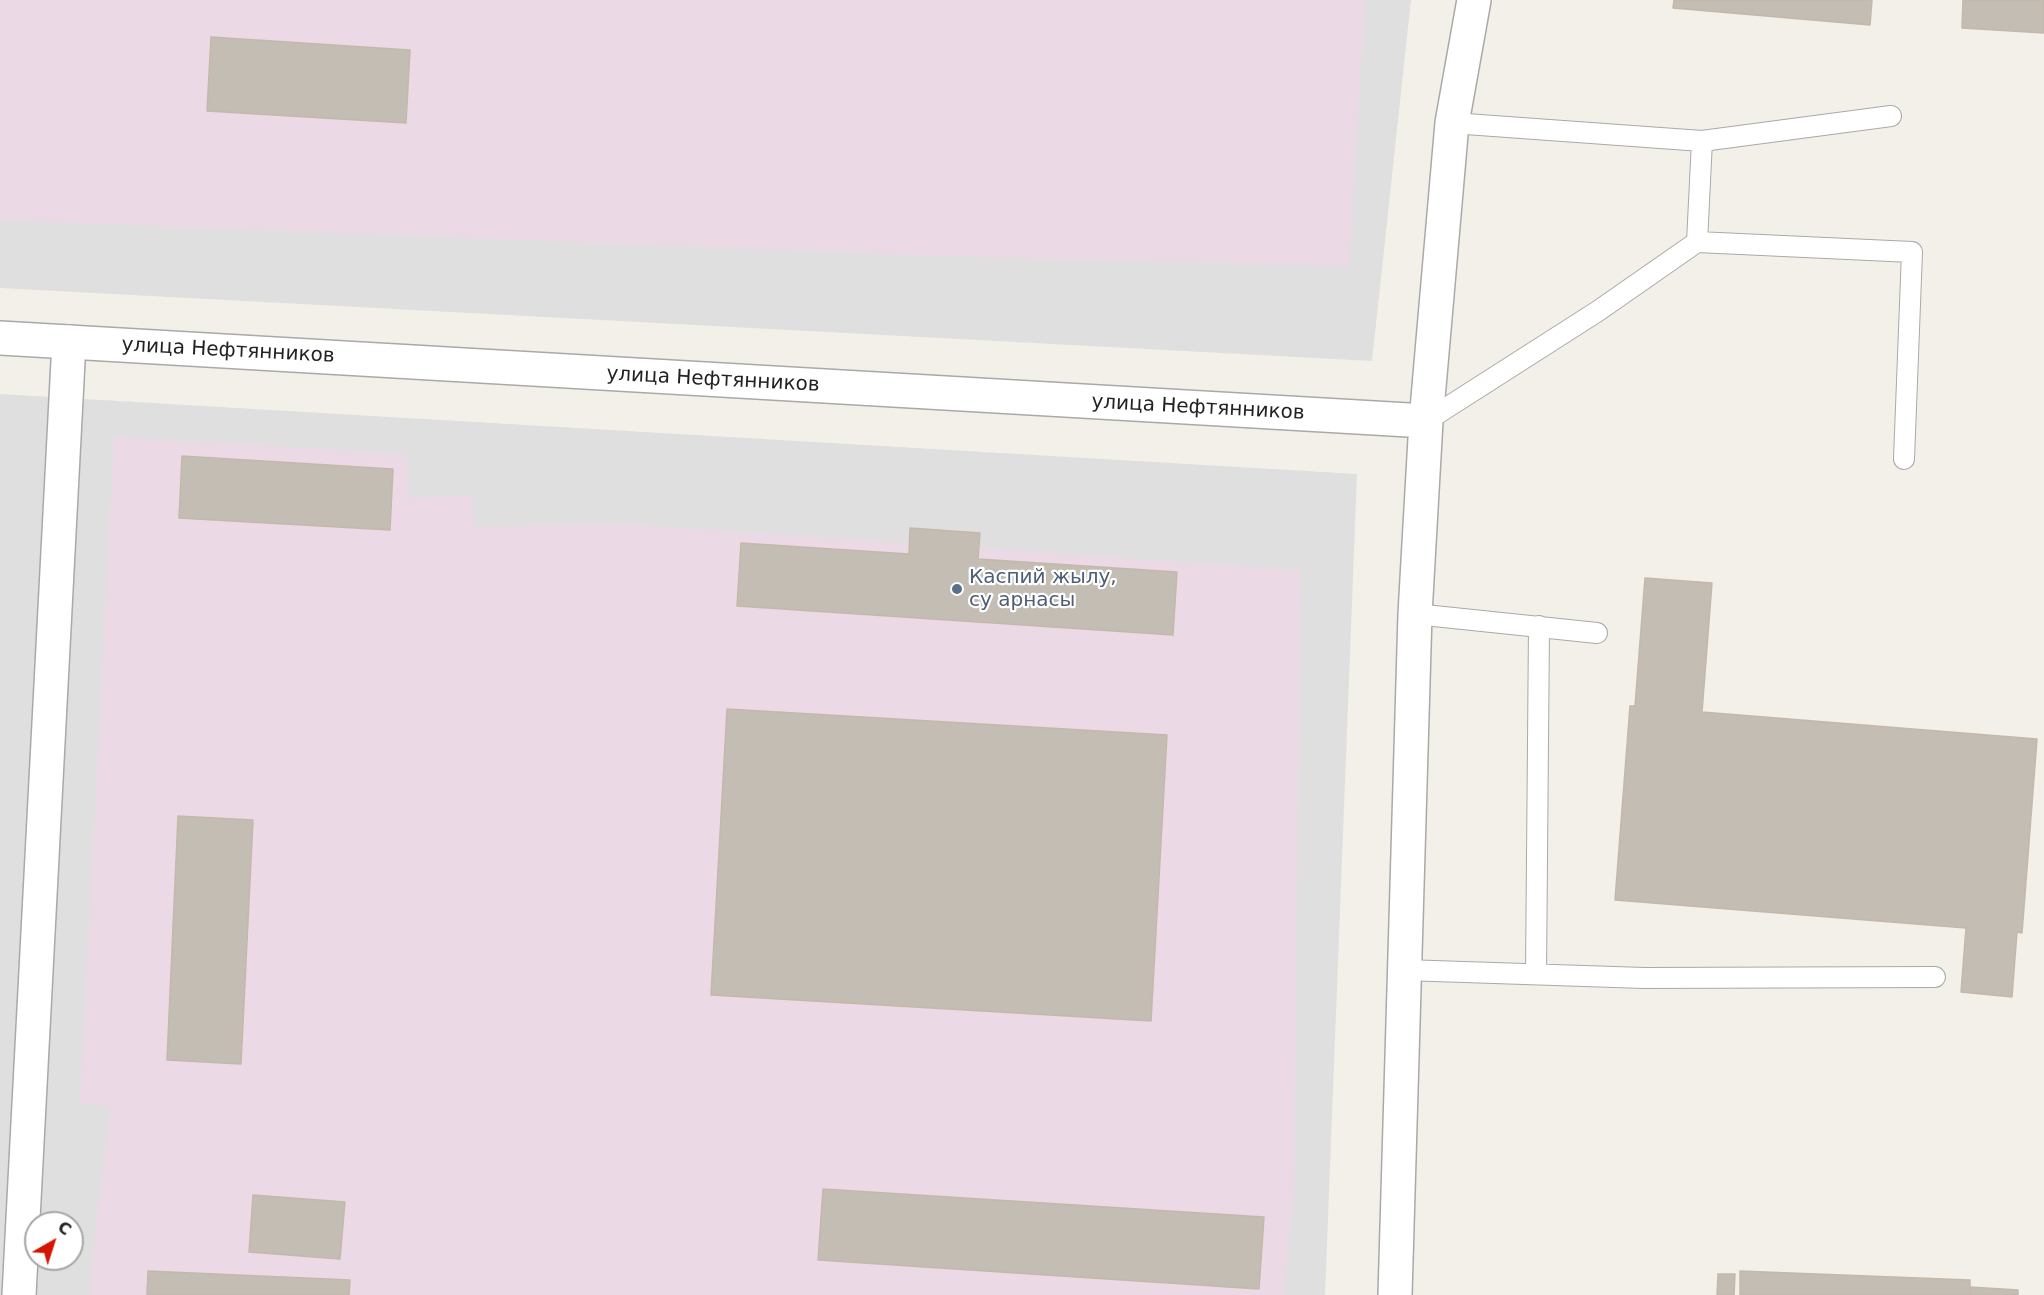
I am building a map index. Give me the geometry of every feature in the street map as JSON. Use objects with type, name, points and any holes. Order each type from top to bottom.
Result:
[{"type":"street","points":[[1395,1295],[1415,614],[1426,421],[1452,123],[1474,0]]},
{"type":"street","name":"улица Нефтянников","points":[[0,338],[1426,421]]},
{"type":"street","points":[[19,1295],[69,342]]},
{"type":"lane","points":[[1452,123],[1702,141],[1891,116]]},
{"type":"lane","points":[[1696,242],[1702,141]]},
{"type":"lane","points":[[1426,421],[1598,311],[1696,242],[1912,252],[1904,459]]},
{"type":"lane","points":[[1415,614],[1597,633]]},
{"type":"lane","points":[[1536,974],[1539,626]]},
{"type":"lane","points":[[1404,970],[1644,978],[1935,977]]},
{"type":"shaded area","points":[[0,0],[1411,0],[1372,361],[0,288]]},
{"type":"shaded area","points":[[0,0],[1365,0],[1349,266],[943,256],[0,220]]},
{"type":"shaded area","points":[[0,394],[1357,474],[1325,1295],[0,1295]]},
{"type":"shaded area","points":[[114,437],[407,454],[408,498],[471,496],[475,527],[620,524],[1300,570],[1294,1190],[1283,1295],[90,1295],[111,1106],[80,1103]]},
{"type":"building","points":[[1674,0],[1872,0],[1870,25],[1673,8]]},
{"type":"building","points":[[1963,0],[2044,0],[2044,33],[1962,28]]},
{"type":"building","points":[[211,37],[410,50],[406,123],[207,111]]},
{"type":"building","points":[[182,456],[393,469],[390,530],[179,518]]},
{"type":"building","name":"Каспий жылу, су арнасы","points":[[910,528],[980,533],[978,559],[1177,572],[1173,635],[737,606],[741,543],[909,554]]},
{"type":"building","points":[[1645,578],[1712,583],[1702,712],[2037,739],[2022,933],[2017,932],[2012,997],[1961,992],[1966,928],[1615,900],[1630,706],[1635,706]]},
{"type":"building","points":[[727,709],[1167,735],[1151,1021],[711,995]]},
{"type":"building","points":[[178,816],[253,820],[241,1064],[167,1060]]},
{"type":"building","points":[[823,1189],[1264,1217],[1259,1289],[818,1260]]},
{"type":"building","points":[[253,1195],[345,1202],[340,1259],[249,1252]]},
{"type":"building","points":[[148,1271],[350,1280],[349,1295],[147,1295]]},
{"type":"building","points":[[1740,1271],[1970,1280],[1970,1295],[1740,1295]]},
{"type":"building","points":[[1718,1274],[1735,1274],[1734,1295],[1717,1295]]},
{"type":"building","points":[[1970,1287],[2018,1290],[2018,1295],[1970,1295]]},
{"type":"place","name":"Каспий жылу, су арнасы","points":[[957,589]]}]
